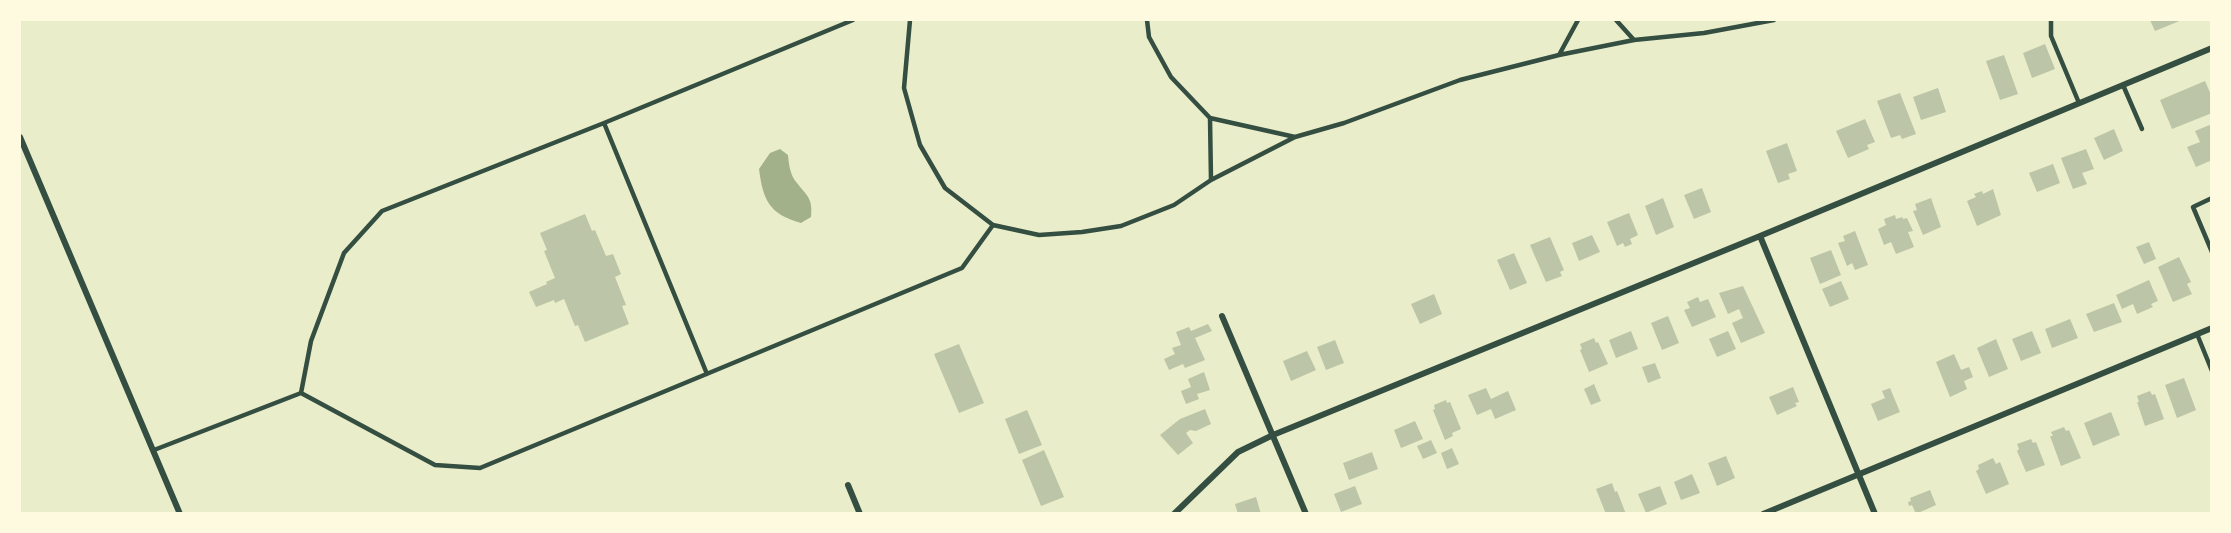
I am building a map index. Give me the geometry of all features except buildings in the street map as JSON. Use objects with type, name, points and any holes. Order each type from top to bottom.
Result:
[{"type":"street","points":[[1174,513],[1238,452],[1273,435],[2211,48]]},
{"type":"street","points":[[20,136],[180,513]]},
{"type":"street","points":[[1760,236],[1875,513]]},
{"type":"street","points":[[1222,316],[1306,513]]},
{"type":"street","points":[[1763,513],[2211,328]]},
{"type":"street","points":[[848,486],[860,513]]},
{"type":"lane","points":[[301,393],[310,340],[345,253],[382,211],[604,123],[853,20]]},
{"type":"lane","points":[[910,20],[904,88],[920,146],[945,188],[993,225],[1039,236],[1121,226],[1174,205],[1211,180],[1295,137],[1344,123],[1460,80],[1560,55],[1634,40],[1704,33],[1774,20]]},
{"type":"lane","points":[[1147,20],[1149,37],[1171,77],[1210,118],[1295,137]]},
{"type":"lane","points":[[1560,55],[1578,20]]},
{"type":"lane","points":[[1616,20],[1634,40]]},
{"type":"lane","points":[[2051,20],[2051,36],[2079,103]]},
{"type":"lane","points":[[2123,85],[2142,129]]},
{"type":"lane","points":[[1210,118],[1211,180]]},
{"type":"lane","points":[[604,123],[707,374]]},
{"type":"lane","points":[[2211,198],[2193,207],[2211,252]]},
{"type":"lane","points":[[154,450],[301,393],[435,465],[480,468],[962,268],[993,225]]},
{"type":"lane","points":[[2197,334],[2210,362],[2211,371]]},
{"type":"shaded area","points":[[780,149],[788,155],[793,177],[810,201],[811,217],[801,223],[775,210],[763,189],[759,169],[770,153]]}]
